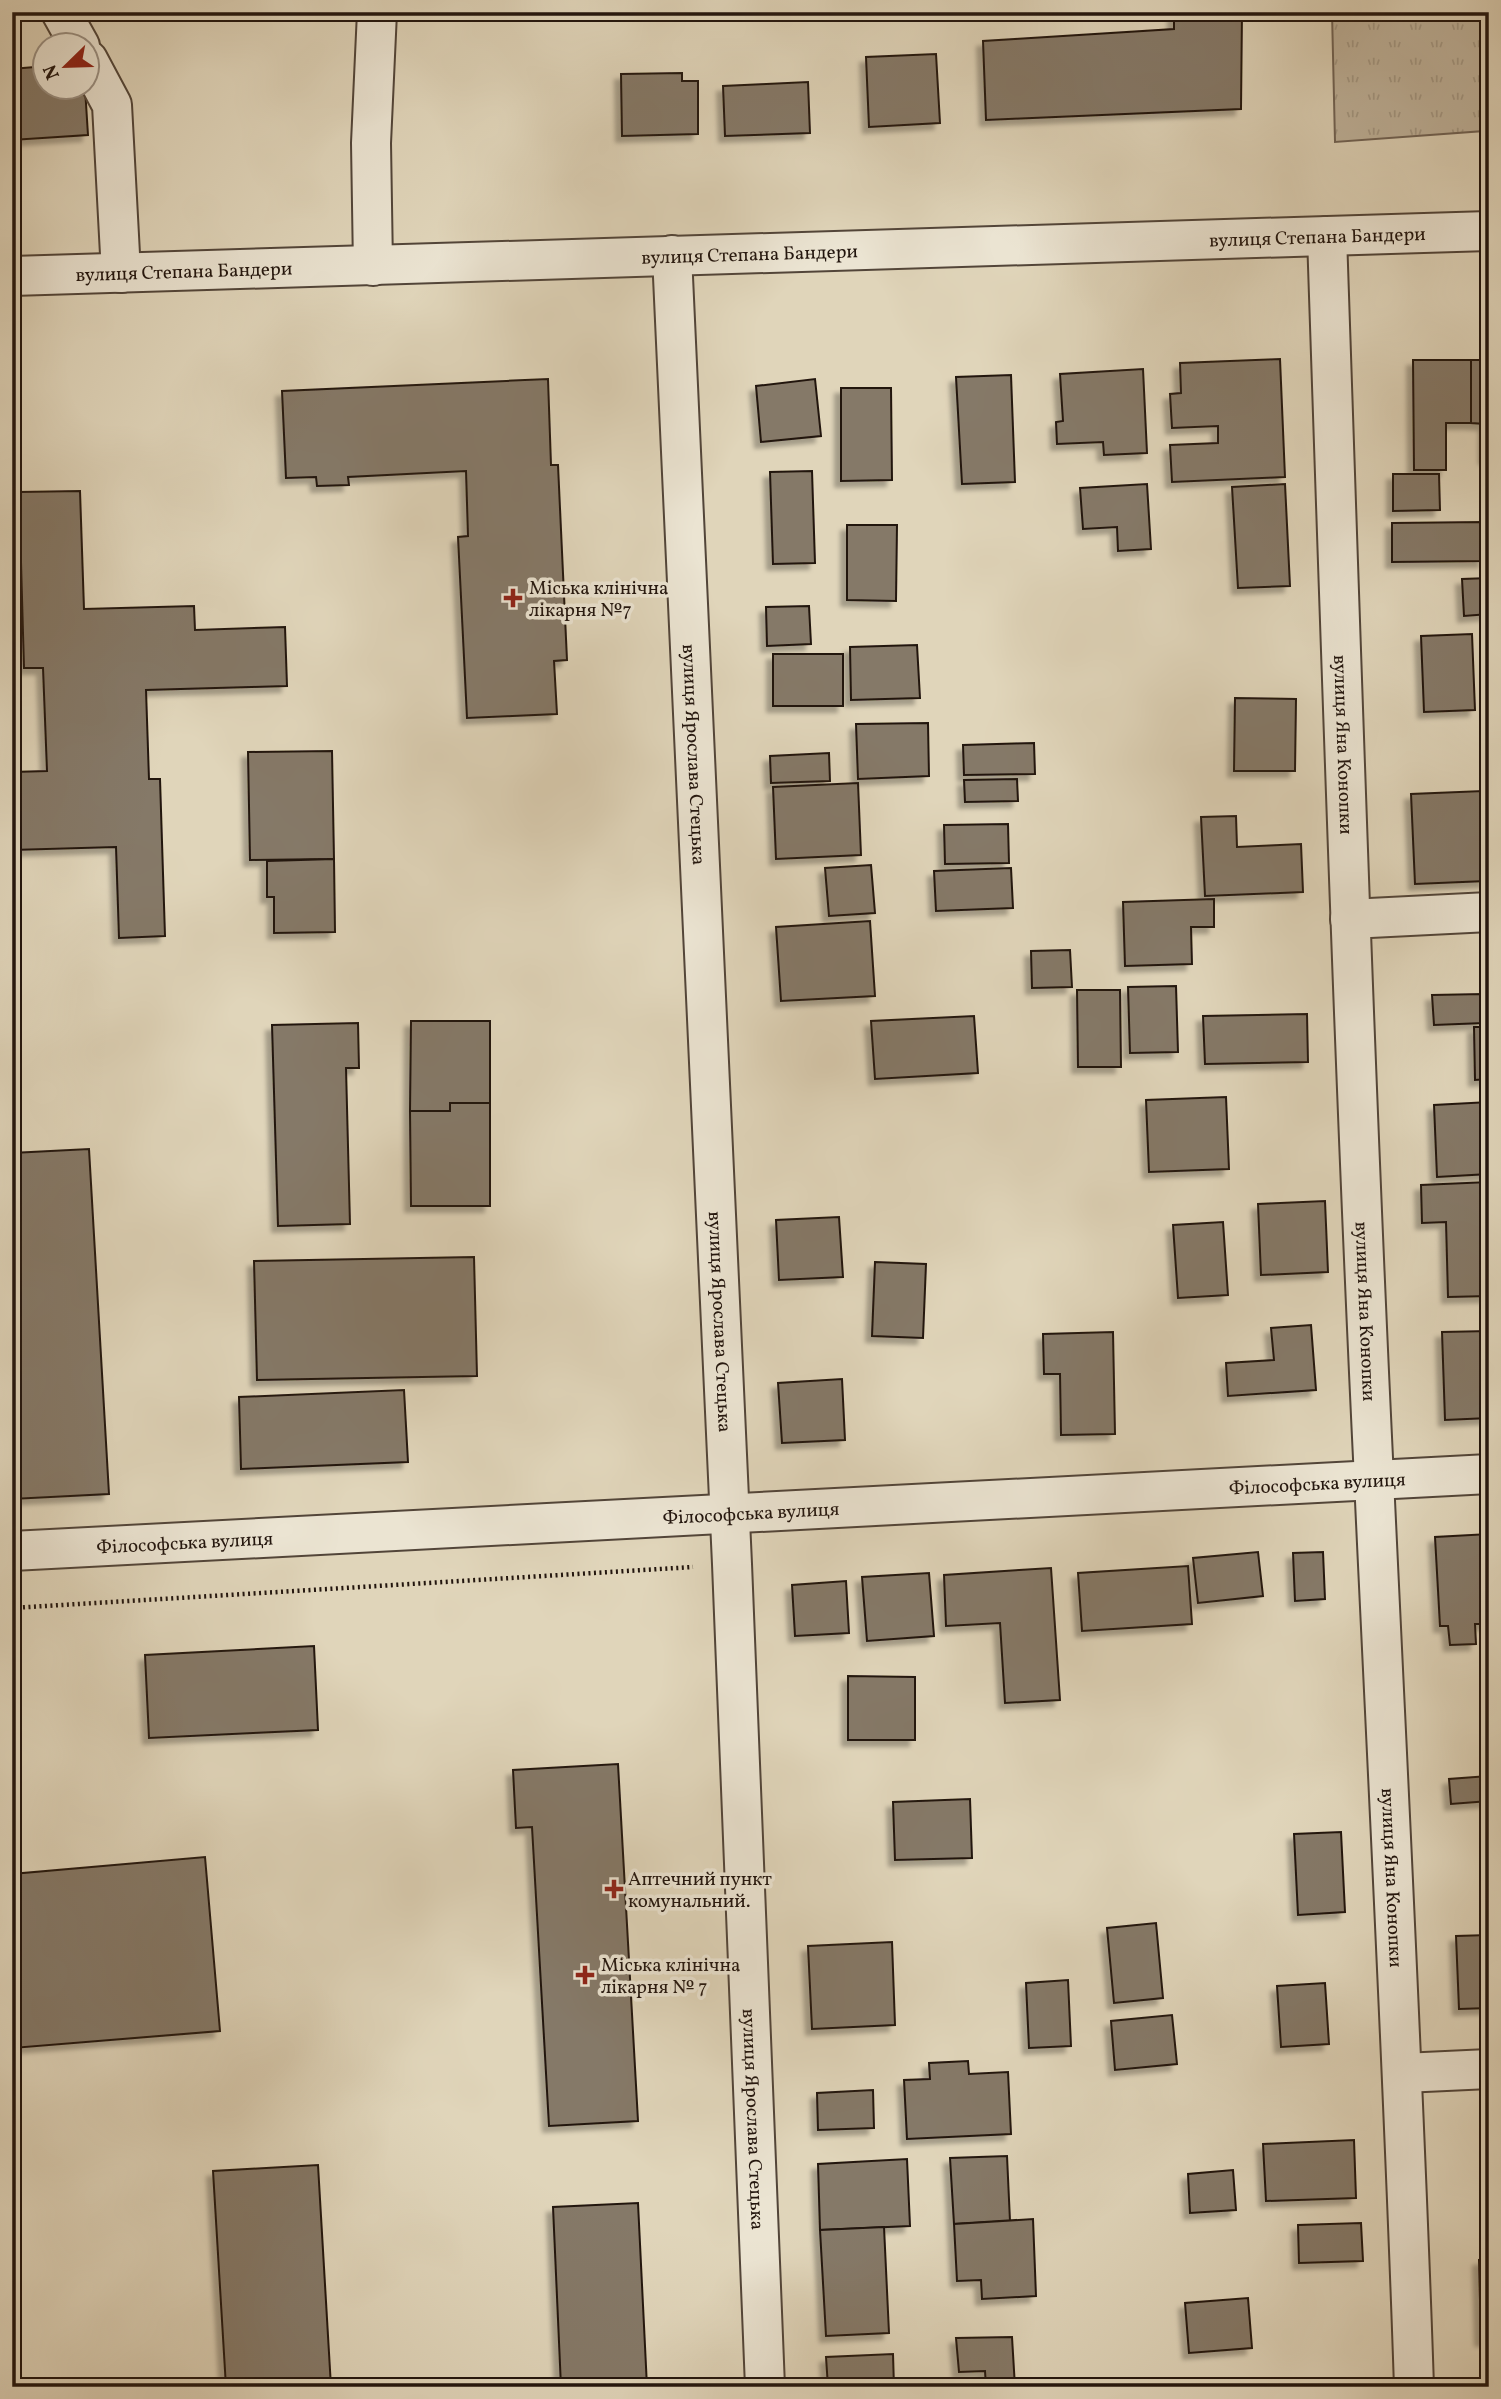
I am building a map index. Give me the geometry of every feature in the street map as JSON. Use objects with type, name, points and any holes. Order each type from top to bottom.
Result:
[{"type":"street","points":[[61,12],[72,32]]},
{"type":"street","points":[[373,266],[372,143],[377,12]]},
{"type":"street","points":[[102,86],[112,105],[121,273]]},
{"type":"street","name":"вулиця Степана Бандери","points":[[12,276],[1489,231]]},
{"type":"street","name":"вулиця Яна Конопки","points":[[1327,236],[1350,919],[1415,2387]]},
{"type":"street","name":"вулиця Ярослава Стецька","points":[[672,255],[732,1564],[765,2387]]},
{"type":"street","points":[[1350,919],[1489,912]]},
{"type":"street","name":"Філософська вулиця","points":[[12,1551],[729,1516],[1489,1474]]},
{"type":"street","points":[[1403,2073],[1489,2068]]},
{"type":"path","points":[[12,1608],[732,1564]]},
{"type":"green space","points":[[1332,12],[1482,12],[1484,131],[1335,142]]},
{"type":"building","points":[[1174,12],[1242,12],[1241,109],[986,120],[983,41],[1174,29]]},
{"type":"building","points":[[936,54],[940,123],[869,127],[866,57]]},
{"type":"building","points":[[32,67],[32,102],[86,102],[88,135],[12,140],[12,69]]},
{"type":"building","points":[[682,73],[682,81],[698,81],[698,134],[622,136],[621,74]]},
{"type":"building","points":[[808,82],[810,133],[725,136],[723,86]]},
{"type":"building","points":[[1280,359],[1285,477],[1172,482],[1170,445],[1218,443],[1218,426],[1172,428],[1170,394],[1181,393],[1180,363]]},
{"type":"building","points":[[1413,360],[1471,360],[1471,423],[1446,423],[1446,470],[1414,470]]},
{"type":"building","points":[[1471,360],[1489,360],[1489,458],[1485,458],[1485,424],[1471,423]]},
{"type":"building","points":[[1143,369],[1147,453],[1104,455],[1103,442],[1057,444],[1056,422],[1063,421],[1060,374]]},
{"type":"building","points":[[1011,375],[1015,482],[962,484],[956,377]]},
{"type":"building","name":"Міська клінічна лікарня №7","points":[[548,379],[551,465],[558,465],[567,660],[554,661],[557,714],[467,718],[458,537],[468,536],[466,471],[348,477],[349,485],[317,486],[316,477],[286,478],[282,391]]},
{"type":"building","points":[[815,379],[821,436],[761,442],[756,386]]},
{"type":"building","points":[[841,388],[891,388],[892,480],[841,481]]},
{"type":"building","points":[[812,471],[815,563],[773,564],[770,472]]},
{"type":"building","points":[[1393,474],[1439,474],[1440,510],[1393,511]]},
{"type":"building","points":[[1147,484],[1151,549],[1118,551],[1117,527],[1083,529],[1080,488]]},
{"type":"building","points":[[1285,484],[1290,586],[1238,588],[1232,487]]},
{"type":"building","points":[[80,491],[84,609],[194,606],[195,630],[285,627],[287,686],[146,690],[149,779],[160,779],[165,936],[119,938],[116,847],[12,850],[12,772],[47,771],[43,668],[24,668],[19,492]]},
{"type":"building","points":[[1483,522],[1484,561],[1392,562],[1392,523]]},
{"type":"building","points":[[847,525],[897,525],[896,601],[847,600]]},
{"type":"building","points":[[1489,578],[1489,614],[1464,616],[1462,579]]},
{"type":"building","points":[[809,606],[811,644],[767,646],[766,607]]},
{"type":"building","points":[[1472,634],[1475,710],[1424,712],[1421,636]]},
{"type":"building","points":[[917,645],[920,698],[851,700],[850,647]]},
{"type":"building","points":[[773,654],[843,654],[843,706],[773,706]]},
{"type":"building","points":[[1235,698],[1296,699],[1295,771],[1234,771]]},
{"type":"building","points":[[928,723],[929,776],[858,779],[856,724]]},
{"type":"building","points":[[1034,743],[1035,774],[964,775],[963,745]]},
{"type":"building","points":[[332,751],[334,859],[250,860],[248,752]]},
{"type":"building","points":[[829,753],[830,781],[771,783],[770,756]]},
{"type":"building","points":[[1017,779],[1018,801],[965,802],[964,780]]},
{"type":"building","points":[[858,783],[861,855],[776,859],[773,787]]},
{"type":"building","points":[[1483,791],[1486,881],[1415,884],[1411,794]]},
{"type":"building","points":[[1236,816],[1237,847],[1301,844],[1303,892],[1205,896],[1201,817]]},
{"type":"building","points":[[1008,824],[1009,863],[945,864],[944,825]]},
{"type":"building","points":[[334,859],[335,932],[274,933],[274,897],[267,897],[267,861]]},
{"type":"building","points":[[871,865],[875,913],[829,916],[825,868]]},
{"type":"building","points":[[1011,868],[1013,908],[936,911],[934,871]]},
{"type":"building","points":[[1214,899],[1214,927],[1191,927],[1192,964],[1125,966],[1123,902]]},
{"type":"building","points":[[870,921],[875,996],[781,1001],[776,927]]},
{"type":"building","points":[[1070,950],[1072,987],[1032,988],[1031,951]]},
{"type":"building","points":[[1176,986],[1178,1052],[1130,1053],[1128,987]]},
{"type":"building","points":[[1077,990],[1120,990],[1121,1067],[1078,1067]]},
{"type":"building","points":[[1483,994],[1484,1023],[1434,1025],[1432,995]]},
{"type":"building","points":[[1307,1014],[1308,1062],[1205,1064],[1203,1016]]},
{"type":"building","points":[[974,1016],[978,1073],[875,1079],[871,1021]]},
{"type":"building","points":[[411,1021],[490,1021],[490,1103],[450,1103],[450,1111],[410,1111]]},
{"type":"building","points":[[358,1023],[359,1068],[346,1068],[350,1224],[278,1226],[272,1025]]},
{"type":"building","points":[[1474,1027],[1489,1027],[1489,1079],[1475,1080]]},
{"type":"building","points":[[1226,1097],[1229,1169],[1149,1172],[1146,1100]]},
{"type":"building","points":[[1489,1102],[1489,1174],[1437,1177],[1434,1105]]},
{"type":"building","points":[[450,1103],[490,1103],[490,1206],[411,1206],[410,1111],[450,1111]]},
{"type":"building","points":[[89,1149],[109,1494],[12,1499],[12,1153]]},
{"type":"building","points":[[1489,1182],[1489,1296],[1448,1297],[1446,1222],[1422,1223],[1421,1185]]},
{"type":"building","points":[[1325,1201],[1328,1272],[1261,1275],[1258,1204]]},
{"type":"building","points":[[839,1217],[843,1277],[779,1280],[776,1220]]},
{"type":"building","points":[[1223,1222],[1228,1295],[1178,1298],[1173,1225]]},
{"type":"building","points":[[474,1257],[477,1376],[257,1380],[254,1261]]},
{"type":"building","points":[[875,1262],[926,1264],[923,1338],[872,1336]]},
{"type":"building","points":[[1311,1325],[1316,1390],[1228,1396],[1226,1363],[1274,1360],[1271,1328]]},
{"type":"building","points":[[1489,1331],[1489,1418],[1445,1420],[1442,1332]]},
{"type":"building","points":[[1113,1332],[1115,1434],[1061,1435],[1060,1374],[1044,1374],[1043,1334]]},
{"type":"building","points":[[842,1379],[845,1440],[782,1443],[778,1383]]},
{"type":"building","points":[[404,1390],[408,1462],[241,1469],[239,1397]]},
{"type":"building","points":[[1489,1534],[1489,1624],[1475,1624],[1476,1644],[1450,1645],[1448,1626],[1440,1626],[1435,1537]]},
{"type":"building","points":[[1258,1552],[1263,1596],[1198,1603],[1193,1558]]},
{"type":"building","points":[[1323,1552],[1325,1599],[1295,1601],[1293,1553]]},
{"type":"building","points":[[1188,1566],[1192,1624],[1082,1631],[1078,1573]]},
{"type":"building","points":[[1051,1568],[1060,1700],[1005,1703],[1000,1623],[946,1626],[944,1575]]},
{"type":"building","points":[[929,1573],[934,1636],[867,1641],[862,1577]]},
{"type":"building","points":[[846,1581],[849,1633],[795,1636],[792,1585]]},
{"type":"building","points":[[314,1646],[318,1730],[149,1738],[145,1655]]},
{"type":"building","points":[[848,1676],[915,1677],[915,1740],[848,1740]]},
{"type":"building","name":"Міська клінічна лікарня № 7","points":[[618,1764],[638,2121],[549,2126],[532,1827],[516,1828],[513,1770]]},
{"type":"building","points":[[1488,1776],[1489,1801],[1451,1804],[1449,1779]]},
{"type":"building","points":[[970,1799],[972,1858],[895,1860],[893,1802]]},
{"type":"building","points":[[1341,1832],[1345,1912],[1298,1915],[1294,1834]]},
{"type":"building","points":[[205,1857],[220,2031],[13,2048],[12,1874]]},
{"type":"building","points":[[1156,1923],[1163,1998],[1114,2003],[1107,1928]]},
{"type":"building","points":[[1489,1935],[1489,2008],[1459,2009],[1456,1936]]},
{"type":"building","points":[[892,1942],[895,2025],[812,2029],[808,1946]]},
{"type":"building","points":[[1068,1980],[1071,2046],[1029,2048],[1026,1983]]},
{"type":"building","points":[[1325,1983],[1329,2044],[1281,2047],[1277,1986]]},
{"type":"building","points":[[1172,2015],[1177,2064],[1115,2070],[1111,2021]]},
{"type":"building","points":[[968,2061],[969,2074],[1008,2072],[1011,2134],[907,2139],[904,2080],[930,2079],[929,2063]]},
{"type":"building","points":[[873,2090],[874,2128],[818,2130],[817,2093]]},
{"type":"building","points":[[1354,2140],[1356,2198],[1266,2201],[1263,2144]]},
{"type":"building","points":[[1007,2156],[1010,2221],[954,2224],[950,2158]]},
{"type":"building","points":[[907,2159],[910,2226],[820,2230],[818,2164]]},
{"type":"building","points":[[318,2165],[331,2387],[226,2387],[213,2171]]},
{"type":"building","points":[[1233,2170],[1236,2210],[1190,2213],[1188,2174]]},
{"type":"building","points":[[638,2203],[647,2387],[561,2387],[553,2207]]},
{"type":"building","points":[[1033,2219],[1036,2296],[982,2299],[981,2280],[957,2281],[954,2224]]},
{"type":"building","points":[[1361,2223],[1363,2261],[1299,2263],[1298,2225]]},
{"type":"building","points":[[884,2227],[889,2333],[826,2336],[820,2230]]},
{"type":"building","points":[[1489,2259],[1489,2340],[1481,2340],[1479,2260]]},
{"type":"building","points":[[1248,2298],[1252,2348],[1189,2353],[1185,2303]]},
{"type":"building","points":[[1012,2337],[1015,2387],[986,2387],[985,2371],[959,2372],[956,2338]]},
{"type":"building","points":[[893,2354],[894,2387],[828,2387],[826,2357]]},
{"type":"place","name":"Міська клінічна лікарня №7","points":[[513,598]]},
{"type":"place","name":"Аптечний пункт комунальний.","points":[[614,1889]]},
{"type":"place","name":"Міська клінічна лікарня № 7","points":[[585,1975]]}]
